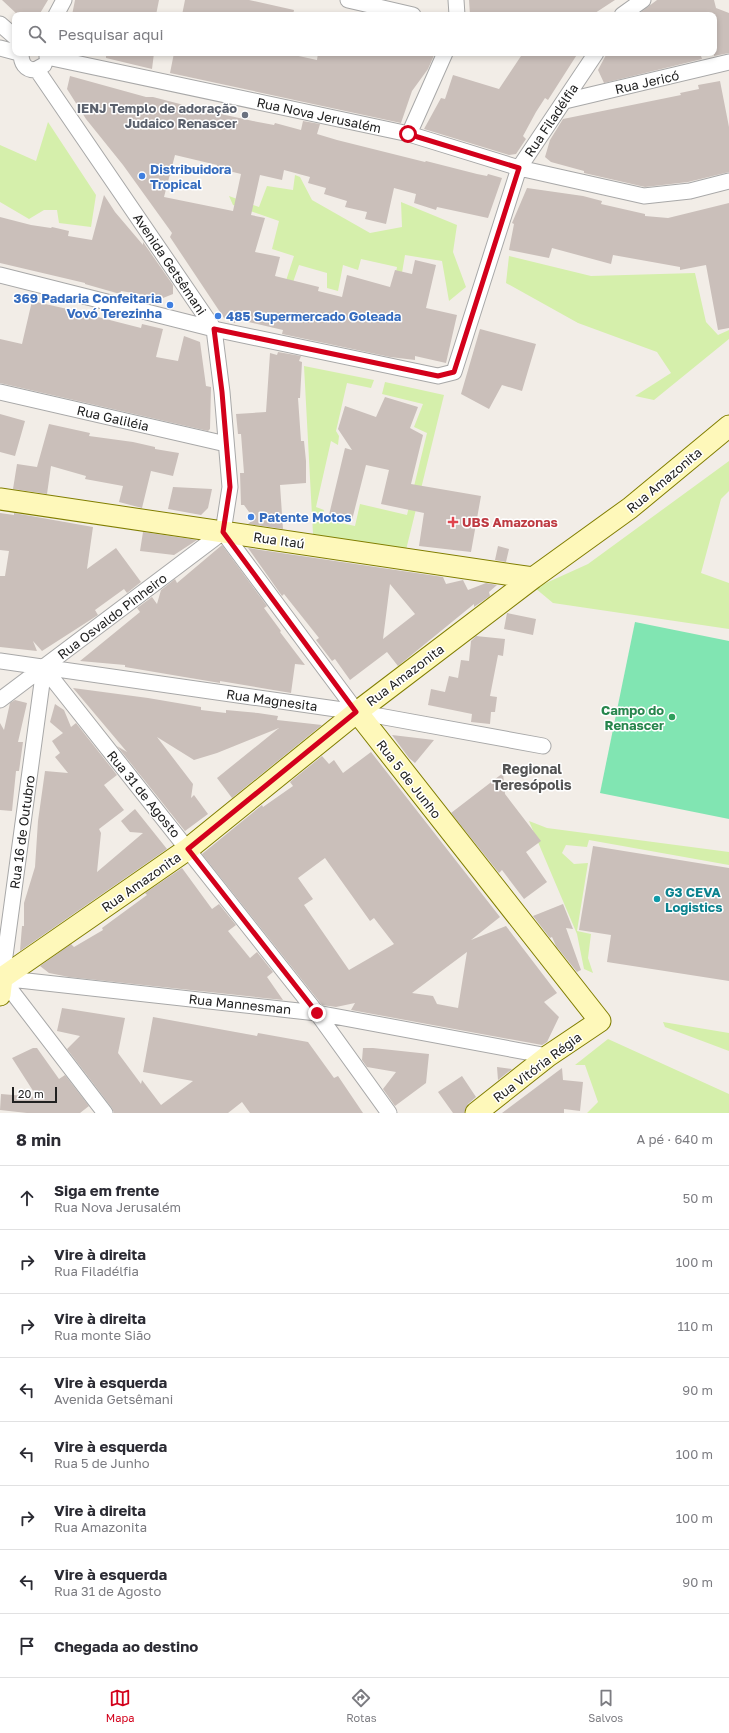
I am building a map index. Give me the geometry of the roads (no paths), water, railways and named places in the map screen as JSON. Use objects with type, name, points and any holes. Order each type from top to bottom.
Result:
[{"type":"street","points":[[58,12],[64,0]]},
{"type":"street","points":[[348,0],[400,12]]},
{"type":"street","points":[[456,0],[457,12]]},
{"type":"street","points":[[626,12],[643,0]]},
{"type":"street","points":[[0,24],[12,35]]},
{"type":"street","points":[[0,48],[12,51]]},
{"type":"street","points":[[21,56],[22,64],[26,68],[37,70],[44,65],[46,56]]},
{"type":"street","name":"Rua Nova Jerusalém","points":[[51,56],[408,134],[519,168],[644,196],[690,191],[729,181]]},
{"type":"street","points":[[408,134],[444,56]]},
{"type":"street","name":"Rua Filadélfia","points":[[214,329],[438,376],[454,372],[519,168],[594,56]]},
{"type":"street","name":"Rua Jericó","points":[[565,101],[729,62]]},
{"type":"street","name":"Avenida Getsêmani","points":[[37,70],[214,329],[230,487],[223,532]]},
{"type":"street","points":[[0,276],[214,329]]},
{"type":"street","name":"Rua Galiléia","points":[[0,392],[226,444]]},
{"type":"street","name":"Rua Amazonita","points":[[1,982],[188,849],[356,712],[533,578],[630,508],[729,426]]},
{"type":"street","name":"Rua Itaú","points":[[0,499],[533,578]]},
{"type":"street","name":"Rua Osvaldo Pinheiro","points":[[0,700],[223,532]]},
{"type":"street","name":"Rua 5 de Junho","points":[[223,532],[356,712],[600,1021]]},
{"type":"street","name":"Rua Magnesita","points":[[0,661],[356,712],[543,746]]},
{"type":"street","name":"Rua 31 de Agosto","points":[[44,668],[317,1013],[388,1113]]},
{"type":"street","name":"Rua 16 de Outubro","points":[[1,982],[44,668]]},
{"type":"street","points":[[1,982],[105,1113]]},
{"type":"street","name":"Rua Mannesman","points":[[1,982],[317,1013],[548,1056]]},
{"type":"street","name":"Rua Vitória Régia","points":[[476,1113],[548,1056],[600,1021]]},
{"type":"place","name":"IENJ Templo de adoração Judaico Renascer","points":[[245,115]]},
{"type":"place","name":"Distribuidora Tropical","points":[[142,176]]},
{"type":"place","name":"369 Padaria Confeitaria Vovó Terezinha","points":[[170,305]]},
{"type":"place","name":"485 Supermercado Goleada","points":[[218,316]]},
{"type":"place","name":"Patente Motos","points":[[251,517]]},
{"type":"place","name":"UBS Amazonas","points":[[453,522]]},
{"type":"place","name":"Campo do Renascer","points":[[672,717]]},
{"type":"place","name":"G3 CEVA Logistics","points":[[657,899]]},
{"type":"district","name":"Regional Teresópolis","points":[[532,778]]}]
